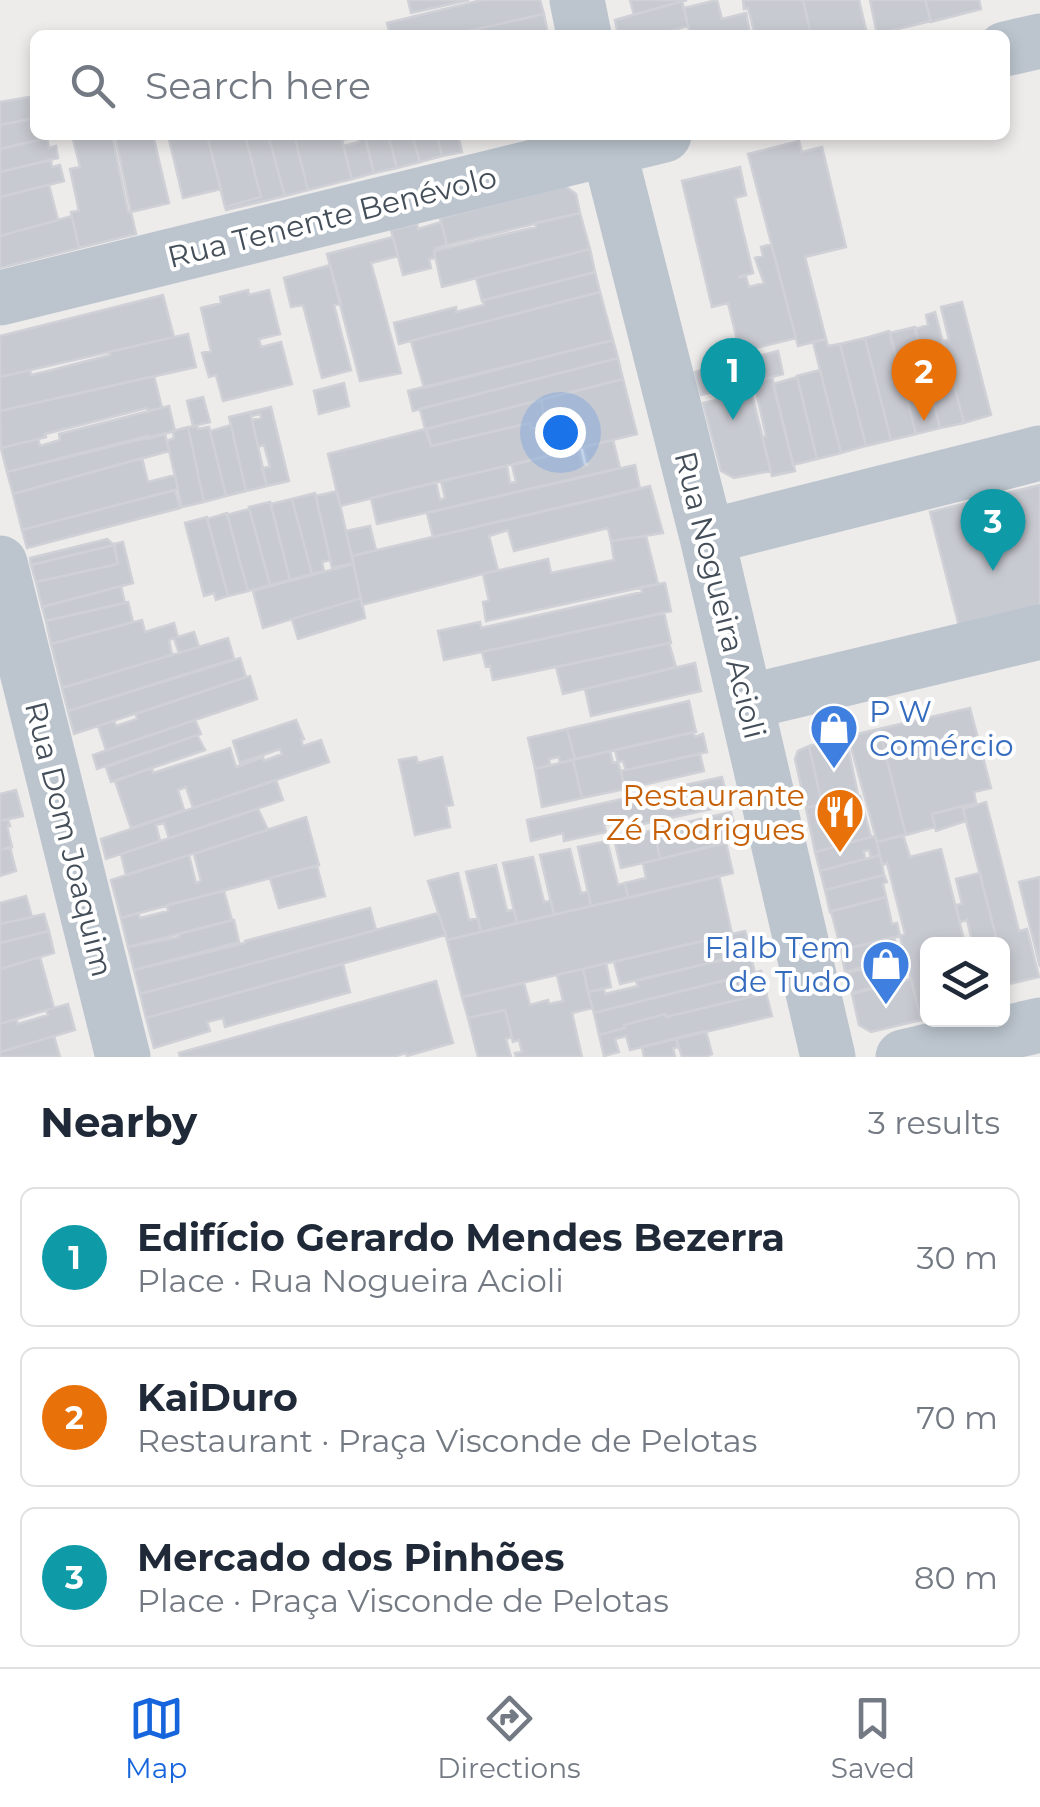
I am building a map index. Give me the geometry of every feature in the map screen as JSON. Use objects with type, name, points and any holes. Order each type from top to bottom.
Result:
[{"type":"street","points":[[578,0],[583,30]]},
{"type":"street","points":[[1010,48],[1040,40]]},
{"type":"street","name":"Rua Tenente Benévolo","points":[[0,298],[607,142]]},
{"type":"street","name":"Rua Nogueira Acioli","points":[[607,142],[747,702],[828,1057]]},
{"type":"street","points":[[707,537],[1040,452]]},
{"type":"street","name":"Rua Dom Joaquim","points":[[0,563],[123,1057]]},
{"type":"street","points":[[747,702],[1040,632]]},
{"type":"street","points":[[903,1057],[1040,1026]]},
{"type":"building","points":[[408,0],[469,0],[411,13]]},
{"type":"building","points":[[482,0],[540,0],[544,14],[473,30],[389,30],[387,23]]},
{"type":"building","points":[[630,0],[687,0],[634,15]]},
{"type":"building","points":[[717,0],[722,19],[746,13],[749,30],[689,30],[684,8]]},
{"type":"building","points":[[743,0],[803,0],[810,30],[754,30],[748,8],[744,9]]},
{"type":"building","points":[[803,0],[859,0],[866,30],[810,30]]},
{"type":"building","points":[[870,0],[925,0],[931,21],[876,30]]},
{"type":"building","points":[[925,0],[979,0],[981,9],[931,22]]},
{"type":"building","points":[[682,1],[688,26],[673,30],[617,30],[615,20]]},
{"type":"building","points":[[544,14],[547,30],[473,30]]},
{"type":"building","points":[[30,97],[30,119],[0,125],[0,102]]},
{"type":"building","points":[[30,119],[30,140],[40,140],[0,149],[0,125]]},
{"type":"building","points":[[47,140],[49,148],[56,146],[58,158],[0,172],[0,149]]},
{"type":"building","points":[[73,140],[113,140],[136,234],[79,248],[71,212],[79,211],[70,169],[80,167]]},
{"type":"building","points":[[116,140],[154,140],[169,203],[131,212]]},
{"type":"building","points":[[169,140],[208,140],[221,189],[183,198]]},
{"type":"building","points":[[208,140],[246,140],[261,197],[225,207]]},
{"type":"building","points":[[246,140],[269,140],[285,196],[226,210],[225,207],[261,197]]},
{"type":"building","points":[[269,140],[295,140],[308,190],[285,196]]},
{"type":"building","points":[[295,140],[342,140],[352,179],[308,190]]},
{"type":"building","points":[[365,140],[374,173],[352,179],[343,146]]},
{"type":"building","points":[[366,140],[389,140],[397,168],[374,173]]},
{"type":"building","points":[[389,140],[413,140],[420,162],[397,168]]},
{"type":"building","points":[[413,140],[438,140],[442,156],[420,162]]},
{"type":"building","points":[[438,140],[459,140],[462,152],[442,156]]},
{"type":"building","points":[[799,141],[802,152],[822,147],[846,247],[805,257],[826,339],[798,346],[748,154]]},
{"type":"building","points":[[51,160],[52,167],[60,165],[64,181],[0,197],[0,172]]},
{"type":"building","points":[[740,167],[746,195],[735,198],[753,273],[738,277],[746,277],[749,287],[764,283],[755,258],[763,256],[761,247],[771,244],[796,338],[740,352],[728,303],[712,307],[682,181]]},
{"type":"building","points":[[49,185],[58,220],[0,236],[0,197]]},
{"type":"building","points":[[565,186],[576,194],[580,213],[447,245],[440,218]]},
{"type":"building","points":[[580,213],[590,249],[442,287],[434,251]]},
{"type":"building","points":[[72,216],[79,248],[0,268],[0,236]]},
{"type":"building","points":[[441,222],[447,245],[436,248],[435,258],[429,259],[431,268],[403,275],[391,230],[417,224],[418,229]]},
{"type":"building","points":[[393,237],[398,256],[371,263],[401,373],[360,381],[327,254]]},
{"type":"building","points":[[590,249],[595,272],[482,301],[476,278]]},
{"type":"building","points":[[330,265],[341,304],[334,305],[351,370],[322,378],[303,305],[291,307],[284,278]]},
{"type":"building","points":[[595,272],[600,292],[399,344],[394,323],[456,307],[456,312],[484,305],[483,300]]},
{"type":"building","points":[[248,290],[249,295],[269,290],[280,334],[259,339],[261,347],[281,342],[292,384],[223,401],[216,375],[209,377],[202,353],[211,351],[201,308],[221,303],[220,297]]},
{"type":"building","points":[[600,292],[613,340],[424,388],[411,341]]},
{"type":"building","points":[[163,295],[174,337],[0,377],[0,336]]},
{"type":"building","points":[[962,302],[991,415],[964,423],[943,341],[949,340],[941,307]]},
{"type":"building","points":[[935,312],[964,423],[940,428],[915,329],[928,325],[926,315]]},
{"type":"building","points":[[915,327],[940,428],[916,434],[890,333]]},
{"type":"building","points":[[889,331],[916,434],[891,440],[865,338]]},
{"type":"building","points":[[188,334],[196,367],[0,411],[0,377],[30,370],[31,375]]},
{"type":"building","points":[[865,338],[891,440],[866,446],[840,344]]},
{"type":"building","points":[[826,339],[828,346],[840,344],[866,446],[841,453],[813,342]]},
{"type":"building","points":[[613,340],[618,358],[413,411],[408,391]]},
{"type":"building","points":[[778,351],[783,374],[701,395],[695,372]]},
{"type":"building","points":[[618,358],[623,379],[425,429],[420,409]]},
{"type":"building","points":[[820,370],[841,453],[817,459],[797,376]]},
{"type":"building","points":[[154,376],[162,408],[147,408],[1,448],[0,411]]},
{"type":"building","points":[[772,377],[795,471],[772,476],[754,382]]},
{"type":"building","points":[[797,377],[817,459],[793,465],[773,384]]},
{"type":"building","points":[[623,379],[637,434],[340,506],[328,454],[425,429],[431,446],[530,423],[531,429],[546,426],[541,400]]},
{"type":"building","points":[[344,383],[349,406],[319,414],[314,391]]},
{"type":"building","points":[[749,383],[771,471],[734,478],[721,471],[703,403],[722,399],[721,390]]},
{"type":"building","points":[[203,397],[210,422],[193,426],[187,401]]},
{"type":"building","points":[[541,400],[546,426],[531,429],[530,423],[431,446],[427,429]]},
{"type":"building","points":[[169,406],[175,431],[7,472],[1,448],[38,439],[40,446],[60,440],[59,434]]},
{"type":"building","points":[[271,407],[289,481],[267,486],[262,468],[270,467],[264,445],[258,447],[252,420],[261,418],[260,414],[251,416],[250,412]]},
{"type":"building","points":[[250,412],[267,486],[246,491],[229,417]]},
{"type":"building","points":[[231,425],[246,491],[226,496],[210,431]]},
{"type":"building","points":[[188,427],[209,427],[226,496],[204,502]]},
{"type":"building","points":[[188,427],[204,502],[182,507],[167,441],[174,438],[173,431]]},
{"type":"building","points":[[165,434],[169,451],[13,494],[7,472]]},
{"type":"building","points":[[613,440],[620,468],[377,524],[371,498],[436,482],[440,500],[445,498],[441,481],[507,466],[510,483],[516,482],[512,465],[579,449],[583,466],[588,465],[584,447]]},
{"type":"building","points":[[142,458],[148,482],[175,475],[178,489],[22,530],[13,494]]},
{"type":"building","points":[[635,465],[640,489],[433,537],[427,513]]},
{"type":"building","points":[[1040,485],[1040,611],[960,630],[930,512]]},
{"type":"building","points":[[650,486],[663,533],[611,541],[608,528],[514,551],[508,530],[489,536],[498,570],[362,605],[352,556]]},
{"type":"building","points":[[175,490],[180,508],[27,548],[22,530]]},
{"type":"building","points":[[337,491],[353,563],[332,568],[316,496]]},
{"type":"building","points":[[315,493],[330,560],[322,562],[324,571],[312,574],[292,499]]},
{"type":"building","points":[[292,499],[312,574],[290,580],[271,504]]},
{"type":"building","points":[[270,502],[290,580],[270,585],[249,507]]},
{"type":"building","points":[[249,509],[270,585],[248,591],[227,515]]},
{"type":"building","points":[[227,513],[248,591],[228,596],[207,519]]},
{"type":"building","points":[[207,517],[228,596],[216,600],[214,593],[204,596],[185,523]]},
{"type":"building","points":[[370,526],[376,550],[352,556],[346,531]]},
{"type":"building","points":[[646,536],[658,584],[486,621],[483,602],[489,601],[483,574],[548,559],[551,573],[614,560],[611,541]]},
{"type":"building","points":[[107,539],[114,545],[31,565],[30,558]]},
{"type":"building","points":[[123,542],[133,583],[42,607],[36,582],[118,564],[114,544]]},
{"type":"building","points":[[114,545],[118,564],[36,582],[31,565]]},
{"type":"building","points":[[353,564],[361,598],[263,628],[253,591]]},
{"type":"building","points":[[665,583],[671,611],[444,660],[438,631],[480,622],[481,628],[642,592],[641,587]]},
{"type":"building","points":[[121,586],[125,603],[46,621],[42,607]]},
{"type":"building","points":[[361,598],[365,618],[298,639],[292,619]]},
{"type":"building","points":[[128,602],[133,622],[51,644],[46,621]]},
{"type":"building","points":[[664,613],[671,643],[493,680],[482,652]]},
{"type":"building","points":[[142,620],[145,632],[174,623],[178,637],[194,632],[199,647],[179,653],[174,638],[169,640],[172,655],[62,688],[51,644]]},
{"type":"building","points":[[228,638],[234,659],[68,711],[62,688]]},
{"type":"building","points":[[669,643],[676,667],[563,694],[556,667]]},
{"type":"building","points":[[240,658],[246,677],[74,734],[68,711]]},
{"type":"building","points":[[695,663],[701,691],[591,716],[585,689]]},
{"type":"building","points":[[250,676],[257,699],[106,750],[98,726],[114,721],[116,726],[137,719],[136,714]]},
{"type":"building","points":[[689,701],[696,732],[575,759],[567,729]]},
{"type":"building","points":[[970,708],[991,788],[974,792],[976,803],[932,814],[935,827],[906,835],[879,729]]},
{"type":"building","points":[[195,720],[201,734],[97,769],[93,755]]},
{"type":"building","points":[[296,720],[303,746],[321,740],[329,762],[193,808],[186,787],[178,790],[184,810],[131,828],[115,781],[230,748],[236,767],[263,757],[264,761],[282,754],[280,749],[240,763],[233,741]]},
{"type":"building","points":[[567,729],[575,759],[560,763],[559,757],[549,759],[550,765],[535,769],[528,738]]},
{"type":"building","points":[[879,729],[906,835],[877,842],[848,736]]},
{"type":"building","points":[[693,732],[695,737],[703,734],[707,752],[626,770],[623,761],[618,762],[615,750]]},
{"type":"building","points":[[197,735],[205,750],[111,782],[106,767]]},
{"type":"building","name":"P W Comércio","points":[[846,737],[858,795],[822,804],[809,746]]},
{"type":"building","points":[[809,746],[822,804],[806,808],[795,759],[798,751]]},
{"type":"building","points":[[610,751],[613,763],[618,762],[625,789],[582,798],[573,760]]},
{"type":"building","points":[[700,754],[704,771],[625,789],[621,771]]},
{"type":"building","points":[[416,757],[418,763],[442,757],[453,805],[446,806],[450,827],[415,835],[399,760]]},
{"type":"building","points":[[573,760],[582,798],[542,807],[535,769]]},
{"type":"building","points":[[722,777],[729,805],[634,826],[632,818],[604,825],[606,832],[564,841],[563,833],[531,841],[527,820]]},
{"type":"building","points":[[276,780],[283,800],[169,838],[164,823],[156,825],[160,841],[106,859],[101,839]]},
{"type":"building","points":[[16,790],[23,816],[0,821],[0,794]]},
{"type":"building","points":[[860,796],[871,837],[815,852],[806,808]]},
{"type":"building","points":[[986,802],[1019,931],[1027,929],[1039,977],[1010,984],[1010,937],[996,937],[963,809]]},
{"type":"building","points":[[962,806],[966,821],[936,831],[932,814]]},
{"type":"building","points":[[258,809],[268,830],[126,875],[121,854]]},
{"type":"building","points":[[731,812],[738,839],[660,859],[655,835],[664,833],[662,828]]},
{"type":"building","points":[[306,817],[319,865],[121,918],[111,880],[189,855],[196,883],[201,881],[194,854]]},
{"type":"building","points":[[8,819],[12,847],[0,850],[0,821]]},
{"type":"building","points":[[654,830],[660,859],[621,868],[614,839]]},
{"type":"building","points":[[903,835],[910,857],[941,849],[963,937],[920,937],[920,1016],[900,936],[905,934],[887,863],[882,865],[877,842]]},
{"type":"building","points":[[875,836],[880,855],[871,858],[869,850],[864,851],[865,859],[820,871],[815,852]]},
{"type":"building","points":[[607,841],[618,885],[625,883],[628,898],[591,906],[578,847]]},
{"type":"building","points":[[726,843],[733,873],[628,898],[625,883],[646,878],[643,863]]},
{"type":"building","points":[[10,847],[16,871],[0,876],[0,850]]},
{"type":"building","points":[[570,849],[581,893],[588,892],[591,906],[554,915],[540,855]]},
{"type":"building","points":[[880,855],[884,875],[825,890],[820,871]]},
{"type":"building","points":[[533,857],[544,902],[551,901],[554,915],[517,923],[503,863]]},
{"type":"building","points":[[496,865],[507,911],[514,910],[517,923],[481,932],[466,872]]},
{"type":"building","points":[[317,866],[325,896],[279,908],[270,878]]},
{"type":"building","points":[[458,873],[469,920],[478,918],[481,932],[447,940],[428,881]]},
{"type":"building","points":[[980,873],[996,937],[971,937],[967,920],[960,922],[956,905],[962,904],[956,879]]},
{"type":"building","points":[[884,875],[886,897],[830,912],[825,890]]},
{"type":"building","points":[[719,876],[732,934],[462,997],[447,940]]},
{"type":"building","points":[[1040,877],[1040,967],[1019,882]]},
{"type":"building","points":[[224,891],[232,920],[128,947],[121,918],[168,911],[167,905]]},
{"type":"building","points":[[26,896],[32,917],[0,924],[0,903]]},
{"type":"building","points":[[886,897],[892,924],[897,923],[900,936],[841,950],[831,911]]},
{"type":"building","points":[[370,908],[376,930],[140,994],[134,970]]},
{"type":"building","points":[[438,913],[446,935],[146,1018],[140,994]]},
{"type":"building","points":[[44,914],[49,931],[0,943],[0,924]]},
{"type":"building","points":[[234,920],[239,942],[134,970],[128,947]]},
{"type":"building","points":[[49,931],[54,953],[0,969],[0,943]]},
{"type":"building","points":[[745,931],[752,953],[620,984],[614,962]]},
{"type":"building","points":[[894,937],[899,958],[845,972],[841,950]]},
{"type":"building","points":[[750,953],[755,973],[594,1013],[588,992],[604,989],[605,994],[638,986],[636,981]]},
{"type":"building","points":[[40,957],[54,1008],[0,1024],[0,969]]},
{"type":"building","points":[[606,963],[611,987],[588,992],[583,969]]},
{"type":"building","points":[[886,963],[891,983],[852,993],[847,973]]},
{"type":"building","points":[[343,964],[350,992],[225,1027],[223,1018],[207,1022],[210,1031],[154,1048],[146,1018]]},
{"type":"building","points":[[583,969],[592,1008],[572,1013],[582,1057],[516,1057],[515,1053],[522,1052],[519,1040],[513,1042],[505,1010],[468,1018],[462,997],[524,983],[530,1005],[563,1001],[557,975]]},
{"type":"building","points":[[761,971],[767,993],[666,1017],[665,1014],[599,1035],[594,1013]]},
{"type":"building","name":"Flalb Tem de Tudo","points":[[911,979],[920,1020],[871,1032],[859,1025],[852,994]]},
{"type":"building","points":[[436,981],[453,1043],[393,1057],[180,1057],[179,1053]]},
{"type":"building","points":[[766,993],[772,1016],[630,1050],[626,1036],[615,1039],[619,1052],[604,1056],[599,1035],[625,1028],[624,1025]]},
{"type":"building","points":[[68,1004],[75,1030],[0,1052],[0,1024],[16,1019],[18,1024]]},
{"type":"building","points":[[505,1010],[512,1037],[506,1039],[511,1057],[478,1057],[468,1018]]},
{"type":"building","points":[[706,1031],[712,1054],[682,1057],[676,1038]]},
{"type":"building","points":[[54,1036],[60,1057],[0,1057],[0,1052]]},
{"type":"building","points":[[676,1038],[675,1057],[644,1057],[642,1047]]},
{"type":"place","name":"Edifício Gerardo Mendes Bezerra","points":[[733,420]]},
{"type":"place","name":"KaiDuro","points":[[924,421]]},
{"type":"place","name":"Mercado dos Pinhões","points":[[993,571]]},
{"type":"place","name":"P W Comércio","points":[[834,770]]},
{"type":"place","name":"Restaurante Zé Rodrigues","points":[[840,854]]},
{"type":"place","name":"Flalb Tem de Tudo","points":[[886,1006]]}]
